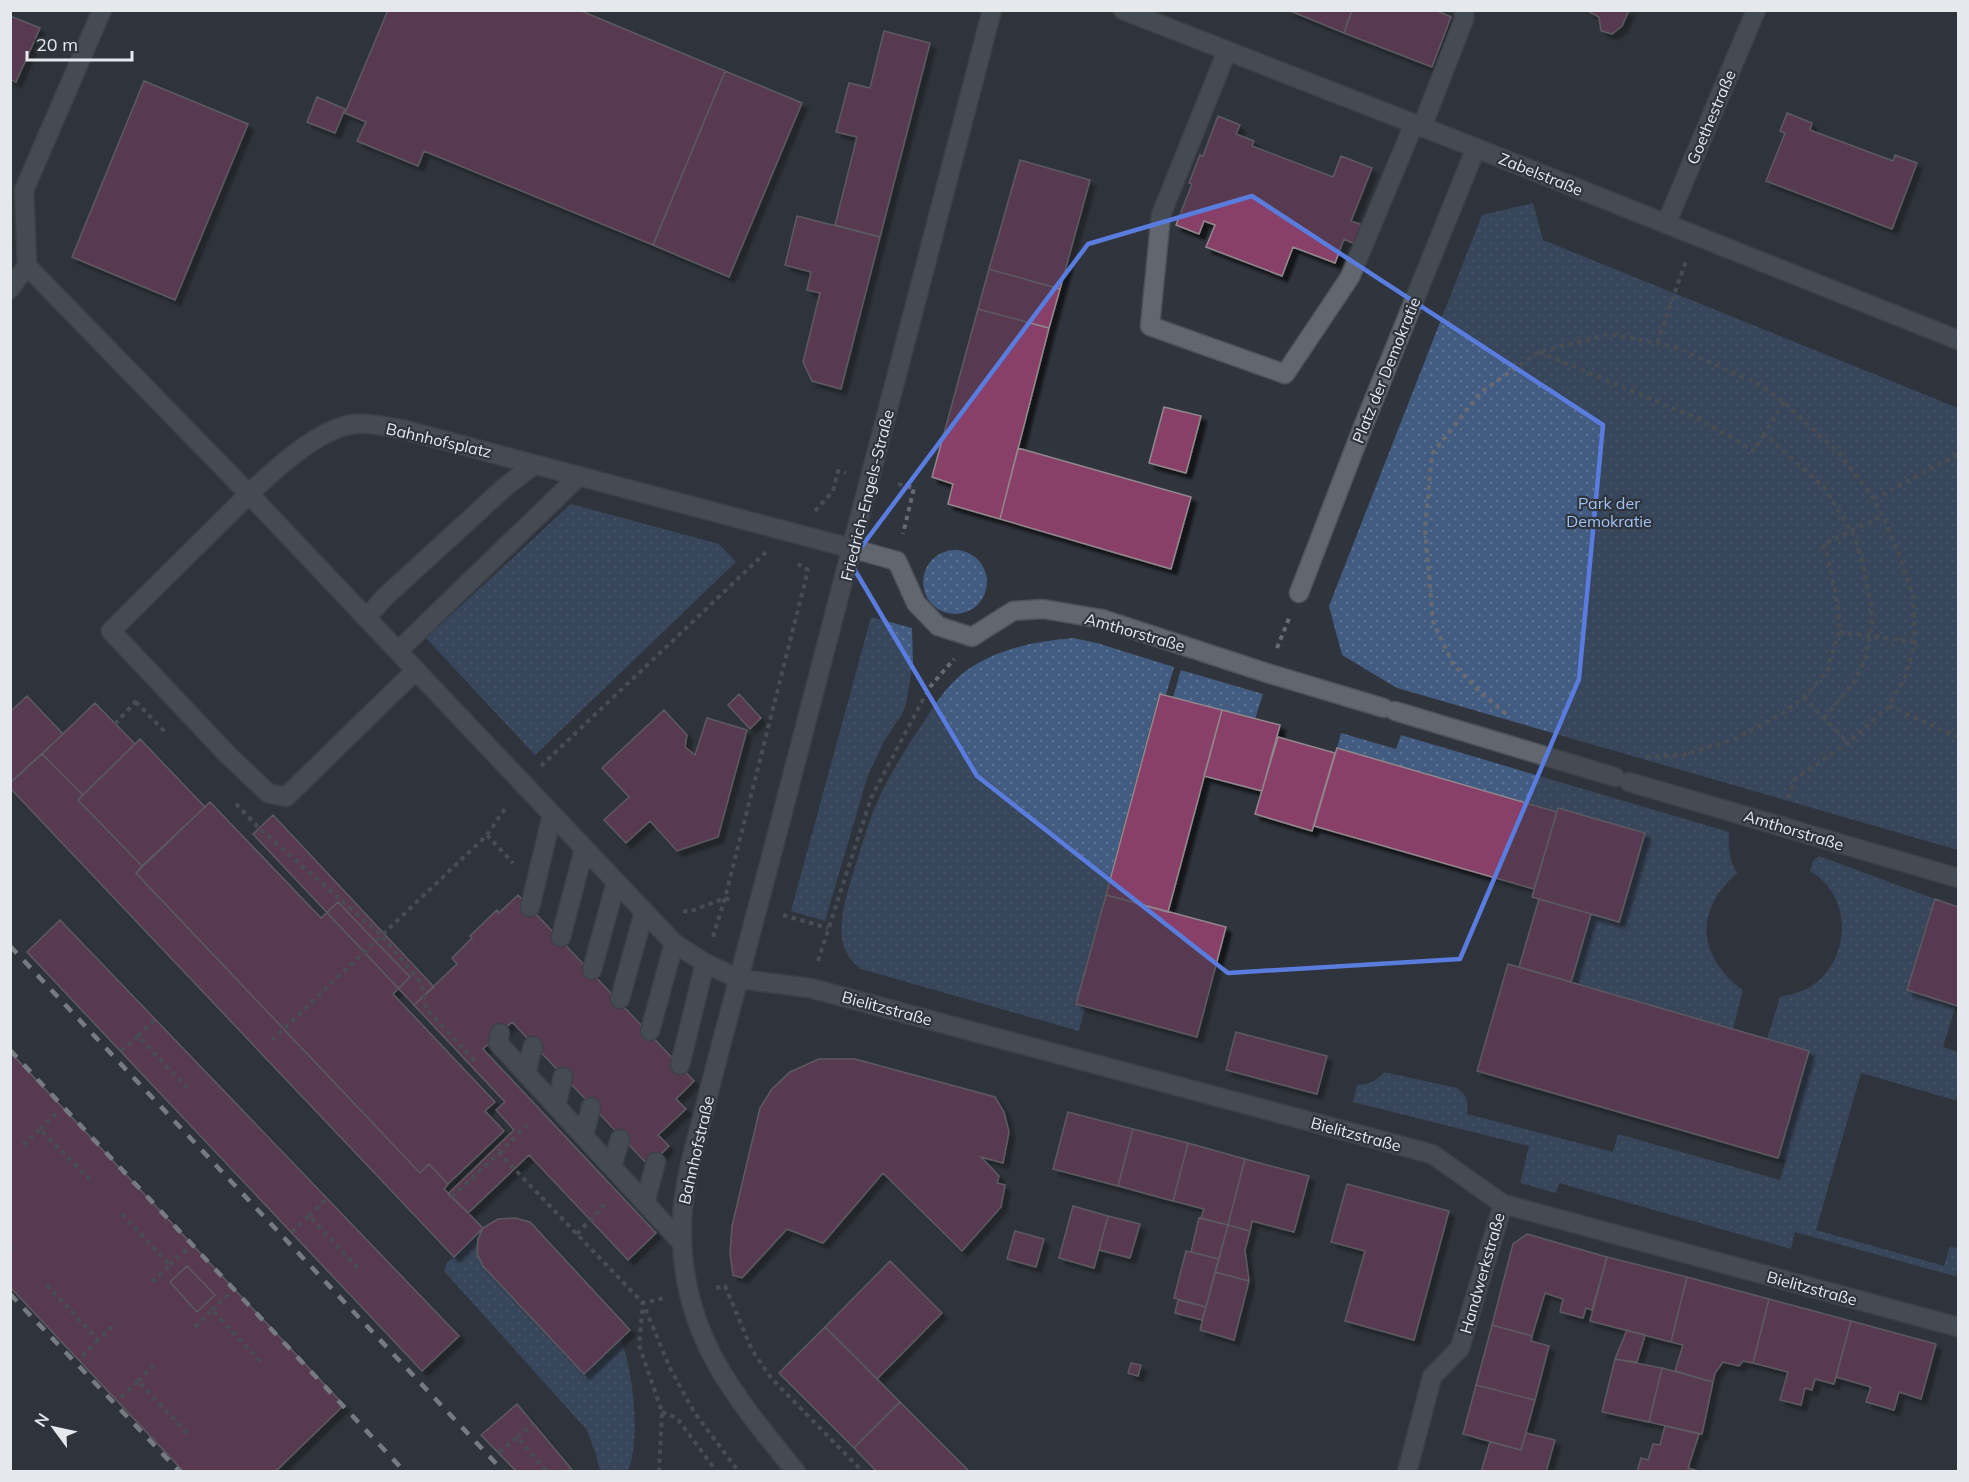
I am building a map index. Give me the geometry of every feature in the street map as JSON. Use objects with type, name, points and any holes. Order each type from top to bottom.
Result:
[{"type":"street","points":[[10,289],[27,266],[24,190],[102,10]]},
{"type":"street","name":"Friedrich-Engels-Straße","points":[[739,979],[854,549],[992,10]]},
{"type":"street","name":"Zabelstraße","points":[[1123,10],[1959,340]]},
{"type":"street","points":[[1227,51],[1161,215],[1150,326],[1285,374],[1350,277],[1464,19],[1464,10]]},
{"type":"street","name":"Goethestraße","points":[[1666,224],[1756,10]]},
{"type":"street","name":"Platz der Demokratie","points":[[1299,593],[1364,424],[1476,148]]},
{"type":"street","points":[[27,266],[249,494]]},
{"type":"street","name":"Bahnhofsplatz","points":[[157,679],[111,631],[267,476],[324,434],[354,424],[401,429],[854,549]]},
{"type":"street","points":[[366,618],[386,596],[505,487],[534,465]]},
{"type":"street","points":[[398,651],[579,476]]},
{"type":"street","name":"Bielitzstraße","points":[[249,494],[674,943],[705,963],[739,979],[810,988],[1432,1154],[1503,1204],[1959,1327]]},
{"type":"street","points":[[854,549],[897,561],[916,603],[938,626],[972,637]]},
{"type":"street","name":"Amthorstraße","points":[[972,637],[1013,611],[1043,609],[1102,619],[1267,673],[1959,878]]},
{"type":"street","points":[[157,679],[268,793],[286,797],[416,670]]},
{"type":"street","points":[[530,907],[552,815]]},
{"type":"street","points":[[561,937],[584,849]]},
{"type":"street","points":[[592,970],[616,882]]},
{"type":"street","points":[[620,999],[644,912]]},
{"type":"street","points":[[650,1031],[674,943]]},
{"type":"street","points":[[680,1065],[705,963]]},
{"type":"street","name":"Bahnhofstraße","points":[[739,979],[689,1169],[682,1206],[682,1243],[687,1283],[701,1335],[738,1400],[796,1472]]},
{"type":"street","points":[[500,1033],[498,1043],[682,1243]]},
{"type":"street","points":[[526,1073],[533,1046]]},
{"type":"street","points":[[556,1106],[563,1077]]},
{"type":"street","points":[[584,1136],[591,1107]]},
{"type":"street","points":[[612,1167],[620,1138]]},
{"type":"street","points":[[645,1203],[656,1162]]},
{"type":"street","name":"Handwerkstraße","points":[[1407,1472],[1432,1377],[1460,1348],[1503,1204]]},
{"type":"path","points":[[1657,343],[1696,236]]},
{"type":"path","points":[[1510,717],[1453,664],[1433,622],[1425,529],[1432,454],[1481,392],[1539,352],[1610,334],[1678,348],[1760,386],[1784,402],[1839,453],[1874,499],[1883,516],[1913,596],[1915,642],[1905,678],[1889,706],[1848,743],[1795,779],[1779,826]]},
{"type":"path","points":[[1539,352],[1701,420],[1754,451],[1784,402]]},
{"type":"path","points":[[1764,434],[1824,487],[1852,532],[1861,558],[1871,604],[1870,636],[1865,659],[1854,682],[1824,718]]},
{"type":"path","points":[[1874,499],[1959,454]]},
{"type":"path","points":[[1639,758],[1684,755],[1734,739],[1780,715],[1804,697],[1827,670],[1839,632],[1838,606],[1823,544],[1883,516]]},
{"type":"path","points":[[272,1040],[487,835],[522,784],[771,548],[792,532]]},
{"type":"path","points":[[705,963],[724,898],[808,570],[790,559]]},
{"type":"path","points":[[1267,673],[1299,593]]},
{"type":"path","points":[[1839,632],[1915,642]]},
{"type":"path","points":[[810,988],[871,798],[929,688],[972,637]]},
{"type":"path","points":[[115,723],[157,679]]},
{"type":"path","points":[[1804,697],[1848,743]]},
{"type":"path","points":[[136,702],[169,736]]},
{"type":"path","points":[[1889,706],[1959,737]]},
{"type":"path","points":[[235,803],[382,936],[422,984],[426,1009],[478,1064]]},
{"type":"path","points":[[121,1051],[154,1020]]},
{"type":"path","points":[[138,1036],[188,1089]]},
{"type":"path","points":[[23,1145],[59,1111]]},
{"type":"path","points":[[452,1197],[532,1122],[524,1113]]},
{"type":"path","points":[[40,1129],[91,1181]]},
{"type":"path","points":[[499,1153],[643,1303],[670,1368],[694,1412],[739,1472]]},
{"type":"path","points":[[292,1232],[325,1200]]},
{"type":"path","points":[[122,1214],[170,1265]]},
{"type":"path","points":[[309,1216],[359,1269]]},
{"type":"path","points":[[10,1246],[16,1252]]},
{"type":"path","points":[[152,1282],[188,1248]]},
{"type":"path","points":[[47,1285],[98,1340]]},
{"type":"path","points":[[195,1327],[230,1293]]},
{"type":"path","points":[[212,1310],[261,1362]]},
{"type":"path","points":[[82,1356],[116,1323]]},
{"type":"path","points":[[642,1357],[662,1412],[659,1472]]},
{"type":"path","points":[[121,1397],[156,1364]]},
{"type":"path","points":[[138,1381],[187,1433]]},
{"type":"path","points":[[662,1412],[677,1418],[717,1472]]},
{"type":"path","points":[[499,1452],[533,1424]]},
{"type":"path","points":[[517,1437],[547,1472]]},
{"type":"highlighted area","points":[[1252,196],[1603,425],[1579,679],[1460,959],[1228,973],[977,776],[850,562],[1088,244]]},
{"type":"green space","name":"Park der Demokratie","points":[[1533,203],[1543,240],[1958,408],[1958,850],[1397,688],[1342,655],[1329,606],[1482,215]]},
{"type":"green space","points":[[571,504],[719,544],[736,562],[535,755],[426,638]]},
{"type":"green space","points":[[949,550],[961,550],[978,559],[985,570],[987,582],[985,594],[978,605],[961,614],[949,614],[937,609],[928,600],[923,588],[923,576],[928,564],[937,555]]},
{"type":"green space","points":[[871,617],[912,628],[913,662],[906,704],[901,716],[884,741],[867,778],[825,921],[791,911]]},
{"type":"green space","points":[[1073,638],[1097,643],[1174,667],[1166,695],[1159,694],[1076,1004],[1085,1007],[1079,1031],[861,969],[848,956],[843,944],[841,930],[845,901],[875,807],[911,741],[946,690],[974,666],[1014,648]]},
{"type":"green space","points":[[1181,670],[1263,694],[1255,719],[1173,697]]},
{"type":"green space","points":[[1341,733],[1396,749],[1401,735],[1729,832],[1730,853],[1737,873],[1713,903],[1708,918],[1707,933],[1710,948],[1717,963],[1743,990],[1733,1029],[1571,982],[1591,914],[1619,922],[1645,833],[1558,808],[1557,812],[1337,748]]},
{"type":"green space","points":[[1819,856],[1935,899],[1956,1005],[1943,1047],[1958,1052],[1958,1101],[1861,1073],[1816,1230],[1944,1266],[1950,1246],[1958,1249],[1958,1277],[1795,1232],[1791,1249],[1559,1183],[1556,1193],[1520,1183],[1529,1146],[1353,1102],[1357,1085],[1372,1082],[1384,1072],[1457,1088],[1466,1099],[1467,1114],[1613,1152],[1618,1134],[1780,1180],[1786,1160],[1778,1158],[1809,1051],[1767,1039],[1780,997],[1806,989],[1825,974],[1839,949],[1841,935],[1842,921],[1833,894],[1824,882],[1810,871],[1813,861]]},
{"type":"green space","points":[[483,1228],[478,1247],[483,1266],[583,1374],[621,1339],[632,1387],[635,1423],[632,1457],[628,1471],[600,1471],[586,1429],[444,1271],[447,1263]]},
{"type":"building","points":[[388,10],[579,10],[725,71],[653,245],[424,151],[418,166],[357,141],[366,122],[345,113]]},
{"type":"building","points":[[1288,10],[1352,10],[1344,33]]},
{"type":"building","points":[[1352,10],[1435,10],[1451,17],[1432,67],[1344,33]]},
{"type":"building","points":[[1586,10],[1629,10],[1622,26],[1612,34],[1601,31],[1599,17]]},
{"type":"building","points":[[10,16],[40,28],[16,82],[10,79]]},
{"type":"building","points":[[884,31],[930,43],[880,237],[835,225],[857,137],[836,132],[849,83],[870,88]]},
{"type":"building","points":[[725,71],[802,103],[729,277],[653,245]]},
{"type":"building","points":[[144,81],[248,124],[175,300],[72,257]]},
{"type":"building","points":[[317,97],[345,109],[335,133],[307,122]]},
{"type":"building","points":[[1787,113],[1812,123],[1810,130],[1893,161],[1895,155],[1917,163],[1892,229],[1766,181],[1785,133],[1780,131]]},
{"type":"building","points":[[1218,116],[1240,125],[1236,134],[1254,141],[1252,146],[1333,177],[1341,156],[1372,168],[1351,221],[1365,226],[1357,245],[1344,239],[1335,263],[1293,247],[1282,276],[1206,247],[1215,225],[1204,221],[1199,234],[1176,225],[1192,184],[1189,183],[1200,155],[1203,156]]},
{"type":"building","points":[[1020,160],[1090,180],[1060,289],[989,269]]},
{"type":"building","points":[[797,216],[880,237],[841,389],[812,381],[803,362],[820,293],[807,290],[811,272],[785,265]]},
{"type":"building","points":[[989,269],[1060,289],[1049,328],[978,309]]},
{"type":"building","points":[[978,309],[1049,328],[1000,519],[948,504],[953,484],[932,477]]},
{"type":"building","points":[[1164,407],[1201,416],[1186,473],[1149,463]]},
{"type":"building","points":[[1018,448],[1191,497],[1171,569],[1000,519]]},
{"type":"building","points":[[739,694],[761,718],[750,729],[728,705]]},
{"type":"building","points":[[1160,694],[1222,710],[1168,912],[1106,895]]},
{"type":"building","points":[[27,696],[63,734],[10,783],[10,712]]},
{"type":"building","points":[[95,703],[135,744],[83,795],[42,754]]},
{"type":"building","points":[[664,710],[687,735],[685,747],[695,755],[707,718],[747,730],[718,837],[677,851],[650,821],[626,843],[604,820],[629,797],[602,768]]},
{"type":"building","points":[[1222,710],[1280,725],[1262,791],[1204,776]]},
{"type":"building","points":[[1278,737],[1335,753],[1312,831],[1255,814]]},
{"type":"building","points":[[140,739],[205,807],[142,866],[78,800]]},
{"type":"building","points":[[1337,748],[1557,812],[1534,889],[1314,826]]},
{"type":"building","points":[[42,754],[83,795],[78,800],[142,866],[136,873],[420,1173],[429,1164],[448,1184],[444,1189],[483,1228],[454,1257],[10,788],[10,783]]},
{"type":"building","points":[[210,802],[321,918],[338,902],[410,977],[393,994],[495,1102],[485,1111],[504,1131],[448,1184],[429,1164],[420,1173],[136,873]]},
{"type":"building","points":[[1558,808],[1645,833],[1619,922],[1532,897]]},
{"type":"building","points":[[273,815],[434,987],[414,1005],[253,834]]},
{"type":"building","points":[[518,895],[694,1081],[676,1099],[686,1109],[658,1135],[669,1146],[649,1166],[512,1022],[483,1049],[656,1233],[628,1260],[529,1155],[468,1213],[448,1194],[514,1130],[496,1110],[505,1102],[414,1005],[457,964],[452,958],[472,938],[470,936],[497,910],[499,913]]},
{"type":"building","points":[[1106,895],[1226,927],[1197,1037],[1076,1004]]},
{"type":"building","points":[[1539,899],[1591,914],[1571,982],[1519,967]]},
{"type":"building","points":[[1935,899],[1958,907],[1958,1006],[1907,990]]},
{"type":"building","points":[[60,920],[459,1336],[422,1371],[27,952]]},
{"type":"building","points":[[1508,964],[1809,1051],[1778,1158],[1477,1071]]},
{"type":"building","points":[[1236,1032],[1327,1056],[1317,1094],[1226,1070]]},
{"type":"building","points":[[10,1052],[344,1405],[275,1472],[184,1472],[10,1287]]},
{"type":"building","points":[[819,1059],[855,1059],[995,1097],[1004,1112],[1009,1132],[1003,1163],[981,1157],[999,1176],[997,1183],[1005,1185],[1001,1207],[962,1251],[883,1173],[823,1243],[787,1229],[742,1278],[733,1275],[730,1253],[732,1226],[760,1108],[772,1089],[790,1072]]},
{"type":"building","points":[[1068,1112],[1133,1129],[1118,1186],[1053,1169]]},
{"type":"building","points":[[1133,1129],[1188,1143],[1173,1201],[1118,1186]]},
{"type":"building","points":[[1188,1143],[1245,1159],[1228,1225],[1201,1218],[1204,1209],[1173,1201]]},
{"type":"building","points":[[1245,1159],[1309,1176],[1294,1232],[1252,1221],[1250,1231],[1228,1225]]},
{"type":"building","points":[[1347,1184],[1449,1211],[1414,1340],[1345,1321],[1365,1251],[1331,1242]]},
{"type":"building","points":[[1073,1206],[1108,1216],[1094,1268],[1059,1258]]},
{"type":"building","points":[[1108,1216],[1140,1224],[1130,1258],[1099,1250]]},
{"type":"building","points":[[515,1218],[530,1222],[630,1330],[584,1374],[483,1266],[477,1253],[478,1239],[483,1228],[498,1219]]},
{"type":"building","points":[[1199,1218],[1228,1225],[1219,1259],[1191,1252]]},
{"type":"building","points":[[1228,1225],[1250,1231],[1245,1250],[1249,1281],[1215,1272]]},
{"type":"building","points":[[1015,1231],[1044,1239],[1036,1267],[1007,1259]]},
{"type":"building","points":[[1527,1234],[1607,1257],[1592,1310],[1586,1308],[1583,1318],[1560,1312],[1563,1299],[1545,1293],[1532,1336],[1492,1325],[1513,1244]]},
{"type":"building","points":[[1186,1251],[1219,1259],[1206,1307],[1174,1298]]},
{"type":"building","points":[[1607,1257],[1687,1277],[1671,1342],[1590,1321]]},
{"type":"building","points":[[890,1261],[942,1313],[877,1379],[825,1327]]},
{"type":"building","points":[[187,1266],[215,1295],[197,1312],[170,1282]]},
{"type":"building","points":[[1215,1272],[1249,1281],[1234,1340],[1200,1330]]},
{"type":"building","points":[[1687,1277],[1769,1299],[1753,1363],[1743,1361],[1739,1366],[1723,1362],[1715,1373],[1713,1382],[1675,1371],[1683,1345],[1671,1342]]},
{"type":"building","points":[[1769,1299],[1851,1321],[1834,1384],[1815,1379],[1812,1390],[1805,1388],[1801,1405],[1780,1400],[1788,1372],[1753,1363]]},
{"type":"building","points":[[1178,1300],[1206,1307],[1202,1320],[1175,1313]]},
{"type":"building","points":[[1851,1321],[1936,1344],[1921,1399],[1899,1392],[1894,1410],[1866,1402],[1871,1387],[1836,1377]]},
{"type":"building","points":[[1492,1325],[1532,1336],[1531,1341],[1549,1346],[1535,1400],[1476,1385]]},
{"type":"building","points":[[825,1327],[900,1402],[854,1448],[779,1373]]},
{"type":"building","points":[[1627,1330],[1645,1335],[1637,1362],[1615,1359]]},
{"type":"building","points":[[1615,1359],[1662,1368],[1649,1422],[1602,1412]]},
{"type":"building","points":[[1131,1363],[1141,1365],[1138,1376],[1128,1373]]},
{"type":"building","points":[[1662,1368],[1713,1382],[1702,1434],[1649,1422]]},
{"type":"building","points":[[1476,1385],[1535,1400],[1521,1450],[1463,1434]]},
{"type":"building","points":[[900,1402],[970,1472],[877,1472],[854,1448]]},
{"type":"building","points":[[517,1404],[574,1472],[517,1472],[481,1435]]},
{"type":"building","points":[[1665,1426],[1699,1434],[1688,1468],[1702,1472],[1637,1472],[1641,1458],[1648,1460],[1653,1444],[1660,1445]]},
{"type":"building","points":[[1526,1433],[1555,1440],[1546,1472],[1481,1472],[1490,1442],[1521,1450]]},
{"type":"railway","points":[[10,946],[504,1472]]},
{"type":"railway","points":[[10,1050],[405,1472]]},
{"type":"railway","points":[[10,1294],[180,1472]]}]
